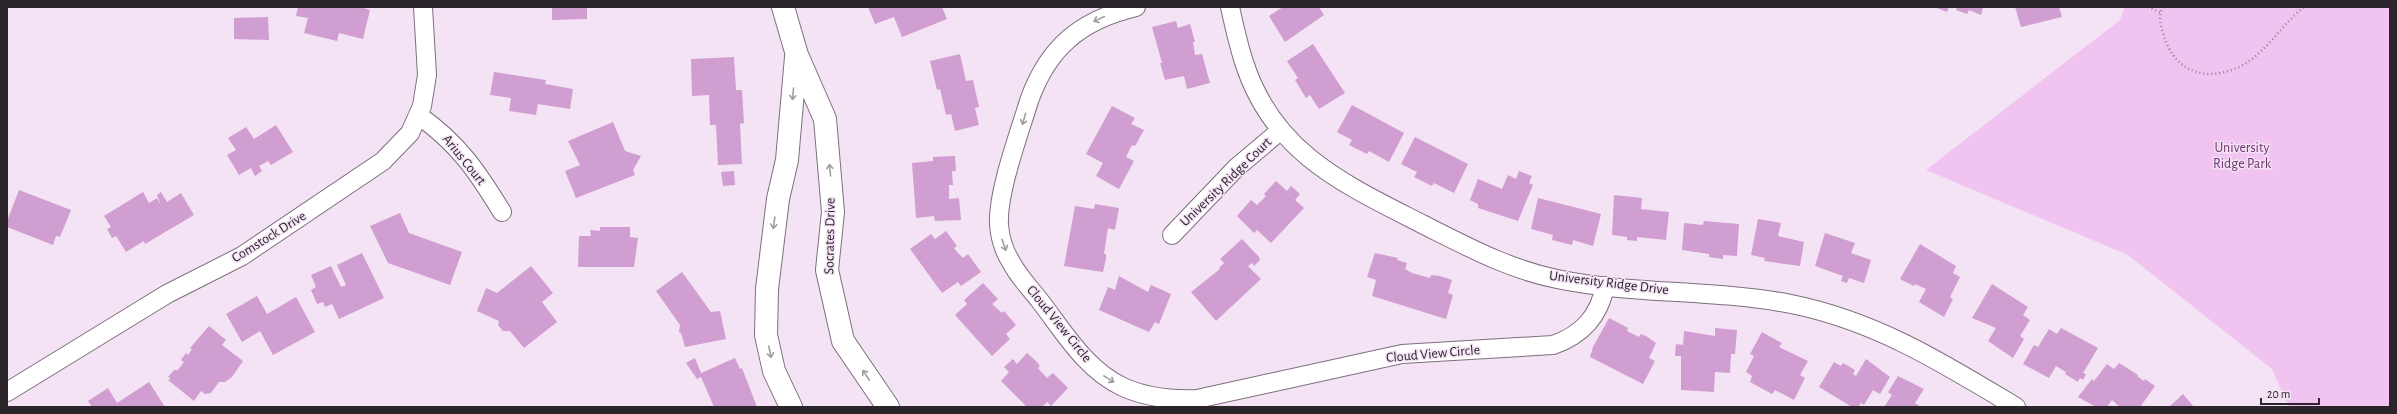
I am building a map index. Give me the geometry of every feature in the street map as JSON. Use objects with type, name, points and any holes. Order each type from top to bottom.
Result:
[{"type":"street","name":"Comstock Drive","points":[[7,392],[166,294],[242,256],[351,185],[383,161],[410,132],[422,106],[427,75],[423,7]]},
{"type":"street","name":"Socrates Drive","points":[[783,7],[796,56],[825,119],[833,212],[827,270],[842,341],[888,407]]},
{"type":"street","name":"Cloud View Circle","points":[[1136,7],[1112,13],[1089,24],[1068,39],[1049,59],[1034,85],[1028,101],[1000,203],[999,225],[1002,243],[1011,262],[1020,275],[1083,357],[1101,374],[1122,387],[1147,396],[1170,400],[1197,400],[1402,354],[1553,345],[1568,340],[1583,330],[1595,316],[1603,298],[1605,286]]},
{"type":"street","name":"University Ridge Drive","points":[[1230,7],[1244,62],[1257,93],[1281,130],[1299,150],[1324,171],[1350,187],[1485,256],[1519,269],[1557,280],[1605,286],[1738,296],[1791,304],[1840,317],[1888,335],[1928,354],[2016,407]]},
{"type":"street","name":"Socrates Drive","points":[[791,407],[774,371],[766,335],[767,289],[777,206],[787,160],[796,56]]},
{"type":"street","name":"Arius Court","points":[[418,116],[440,130],[456,145],[485,183],[502,212]]},
{"type":"street","name":"University Ridge Court","points":[[1172,235],[1236,168],[1281,130]]},
{"type":"path","points":[[2148,7],[2161,13]]},
{"type":"path","points":[[2164,7],[2161,13],[2160,23],[2165,43],[2175,60],[2189,69],[2208,75],[2238,67],[2255,57],[2282,27],[2304,7]]},
{"type":"green space","name":"University Ridge Park","points":[[2125,7],[2390,7],[2390,407],[2289,407],[2272,369],[2128,255],[1926,170],[2120,20]]},
{"type":"building","points":[[298,7],[360,7],[370,10],[363,39],[339,33],[337,41],[304,33],[308,18],[296,16]]},
{"type":"building","points":[[552,7],[587,7],[587,19],[552,20]]},
{"type":"building","points":[[868,7],[942,7],[947,19],[902,37],[894,17],[875,24]]},
{"type":"building","points":[[1283,7],[1319,7],[1324,15],[1285,42],[1269,16]]},
{"type":"building","points":[[1934,7],[1949,7],[1947,12]]},
{"type":"building","points":[[1957,7],[1983,7],[1981,15],[1969,10],[1967,14],[1956,10]]},
{"type":"building","points":[[2015,7],[2059,7],[2062,17],[2021,27]]},
{"type":"building","points":[[268,17],[269,40],[234,39],[234,18]]},
{"type":"building","points":[[1176,21],[1178,28],[1190,24],[1195,42],[1193,42],[1195,55],[1202,54],[1210,83],[1187,89],[1184,76],[1165,80],[1152,27]]},
{"type":"building","points":[[1313,44],[1345,93],[1319,109],[1310,95],[1306,98],[1295,80],[1298,78],[1287,61]]},
{"type":"building","points":[[960,54],[966,81],[973,80],[979,107],[975,108],[979,125],[955,131],[951,114],[946,115],[940,89],[937,90],[930,61]]},
{"type":"building","points":[[734,57],[736,90],[742,90],[744,123],[740,124],[742,164],[718,165],[716,125],[710,125],[709,95],[692,96],[691,59]]},
{"type":"building","points":[[494,72],[546,80],[545,84],[573,89],[570,109],[538,104],[536,115],[509,111],[511,98],[490,95]]},
{"type":"building","points":[[1352,105],[1404,133],[1389,162],[1369,151],[1367,154],[1349,145],[1352,140],[1337,132]]},
{"type":"building","points":[[1112,106],[1135,118],[1131,124],[1144,130],[1135,146],[1132,145],[1126,157],[1134,161],[1119,189],[1096,176],[1103,163],[1086,154]]},
{"type":"building","points":[[613,122],[625,151],[641,156],[633,170],[635,175],[576,198],[565,171],[580,165],[568,141]]},
{"type":"building","points":[[276,125],[293,152],[271,165],[268,161],[259,166],[262,171],[255,176],[251,168],[239,175],[227,155],[236,150],[228,138],[246,127],[254,139]]},
{"type":"building","points":[[1415,137],[1468,164],[1454,193],[1434,183],[1432,186],[1414,177],[1417,172],[1401,164]]},
{"type":"building","points":[[955,156],[956,171],[952,171],[953,185],[949,185],[949,199],[959,198],[961,220],[935,221],[934,216],[916,218],[912,163],[933,161],[933,157]]},
{"type":"building","points":[[734,171],[735,185],[723,186],[721,172]]},
{"type":"building","points":[[1519,171],[1532,176],[1529,183],[1533,185],[1518,221],[1478,208],[1478,204],[1470,200],[1478,179],[1502,189],[1508,175],[1516,179]]},
{"type":"building","points":[[1276,181],[1287,191],[1291,186],[1300,194],[1295,200],[1304,208],[1271,243],[1257,230],[1254,233],[1237,216],[1251,200],[1257,205],[1266,196],[1264,194]]},
{"type":"building","points":[[19,190],[71,210],[60,237],[56,236],[53,245],[7,227],[7,221]]},
{"type":"building","points":[[143,192],[149,203],[157,198],[161,206],[157,195],[161,192],[167,202],[181,193],[194,215],[145,244],[144,241],[126,252],[116,236],[112,238],[107,229],[111,227],[104,216]]},
{"type":"building","points":[[1614,195],[1642,198],[1641,209],[1669,212],[1666,240],[1637,237],[1637,241],[1627,240],[1627,237],[1612,235]]},
{"type":"building","points":[[1538,198],[1601,214],[1593,246],[1573,240],[1572,245],[1552,240],[1553,235],[1531,229]]},
{"type":"building","points":[[1095,204],[1119,208],[1115,230],[1108,228],[1104,254],[1106,254],[1106,259],[1103,272],[1064,266],[1075,206],[1094,209]]},
{"type":"building","points":[[400,213],[409,233],[462,252],[450,285],[388,263],[370,226]]},
{"type":"building","points":[[1758,219],[1781,223],[1778,236],[1804,242],[1800,266],[1764,261],[1765,258],[1751,255]]},
{"type":"building","points":[[1704,221],[1739,224],[1737,256],[1723,255],[1723,259],[1709,257],[1709,254],[1682,250],[1684,223],[1703,225]]},
{"type":"building","points":[[600,227],[630,227],[630,237],[638,238],[634,267],[578,267],[579,236],[591,236],[590,230],[600,231]]},
{"type":"building","points":[[946,231],[957,246],[954,248],[958,253],[963,258],[968,254],[981,272],[961,286],[958,282],[942,293],[910,249],[931,234],[935,239]]},
{"type":"building","points":[[1825,233],[1855,243],[1851,253],[1871,260],[1864,283],[1849,278],[1847,283],[1841,281],[1843,276],[1815,266]]},
{"type":"building","points":[[1242,239],[1259,257],[1260,260],[1254,266],[1252,263],[1248,266],[1261,279],[1216,321],[1191,292],[1220,269],[1219,268],[1224,263],[1220,259]]},
{"type":"building","points":[[1920,244],[1956,266],[1953,273],[1960,277],[1950,297],[1953,299],[1944,317],[1919,302],[1926,289],[1915,284],[1914,286],[1900,279]]},
{"type":"building","points":[[362,253],[384,298],[339,319],[332,304],[325,307],[323,302],[317,304],[311,290],[316,287],[311,275],[331,266],[341,287],[346,285],[337,265]]},
{"type":"building","points":[[1375,253],[1398,258],[1397,260],[1407,263],[1405,269],[1412,273],[1430,278],[1431,275],[1440,276],[1452,280],[1448,293],[1453,295],[1446,319],[1372,296],[1376,280],[1367,277]]},
{"type":"building","points":[[531,266],[553,293],[542,302],[557,322],[524,348],[510,331],[503,331],[498,325],[499,321],[477,311],[486,288],[497,293]]},
{"type":"building","points":[[682,272],[711,312],[720,311],[726,339],[685,347],[681,333],[679,332],[680,325],[656,291]]},
{"type":"building","points":[[1119,276],[1148,292],[1151,285],[1171,294],[1159,324],[1155,322],[1149,332],[1099,310],[1108,287],[1115,290]]},
{"type":"building","points":[[983,283],[998,299],[992,304],[1002,313],[1004,311],[1016,325],[1006,334],[1010,339],[992,356],[955,315],[967,304],[964,300]]},
{"type":"building","points":[[1992,284],[2028,307],[2023,315],[2030,320],[2020,336],[2024,339],[2013,358],[1988,341],[1996,328],[1972,318]]},
{"type":"building","points":[[257,296],[267,314],[296,297],[315,332],[273,355],[260,331],[242,342],[226,314]]},
{"type":"building","points":[[1609,318],[1628,328],[1627,331],[1639,337],[1641,334],[1646,336],[1656,343],[1649,358],[1655,361],[1643,384],[1590,357],[1593,347]]},
{"type":"building","points":[[209,326],[226,340],[222,345],[243,361],[232,377],[225,382],[219,382],[211,393],[205,394],[201,391],[194,401],[168,380],[171,379],[168,377],[174,370],[178,370],[184,362],[181,360],[186,353],[188,355],[192,349],[190,348]]},
{"type":"building","points":[[1715,328],[1737,330],[1735,354],[1731,354],[1730,373],[1715,372],[1714,392],[1681,390],[1681,356],[1675,356],[1676,344],[1683,345],[1684,331],[1715,336]]},
{"type":"building","points":[[2061,328],[2098,348],[2083,373],[2086,374],[2083,380],[2080,378],[2078,382],[2056,366],[2049,378],[2023,364],[2034,345],[2038,347],[2049,329],[2057,334]]},
{"type":"building","points":[[1762,332],[1782,343],[1779,347],[1808,361],[1800,375],[1805,378],[1794,400],[1775,390],[1772,394],[1750,382],[1752,376],[1746,372],[1754,356],[1750,354]]},
{"type":"building","points":[[1027,353],[1037,362],[1040,366],[1038,368],[1047,378],[1053,373],[1068,388],[1051,406],[1047,402],[1042,407],[1027,407],[1001,381],[1009,372],[1004,367],[1013,359],[1017,364]]},
{"type":"building","points":[[695,358],[701,373],[735,358],[740,369],[742,368],[757,407],[714,407],[701,377],[697,379],[686,363]]},
{"type":"building","points":[[1866,359],[1890,377],[1880,394],[1873,390],[1864,405],[1861,403],[1858,407],[1852,407],[1819,387],[1834,362],[1841,366],[1843,363],[1855,370],[1853,374],[1856,376]]},
{"type":"building","points":[[2119,363],[2138,375],[2137,376],[2144,381],[2145,379],[2155,386],[2140,407],[2120,407],[2112,400],[2107,407],[2096,407],[2078,397],[2092,379],[2094,381],[2107,364],[2114,369]]},
{"type":"building","points":[[1898,376],[1924,389],[1915,403],[1921,407],[1884,407],[1892,395],[1888,392]]},
{"type":"building","points":[[149,382],[165,407],[92,407],[88,401],[108,388],[117,403]]},
{"type":"building","points":[[2183,394],[2194,407],[2169,407]]}]
